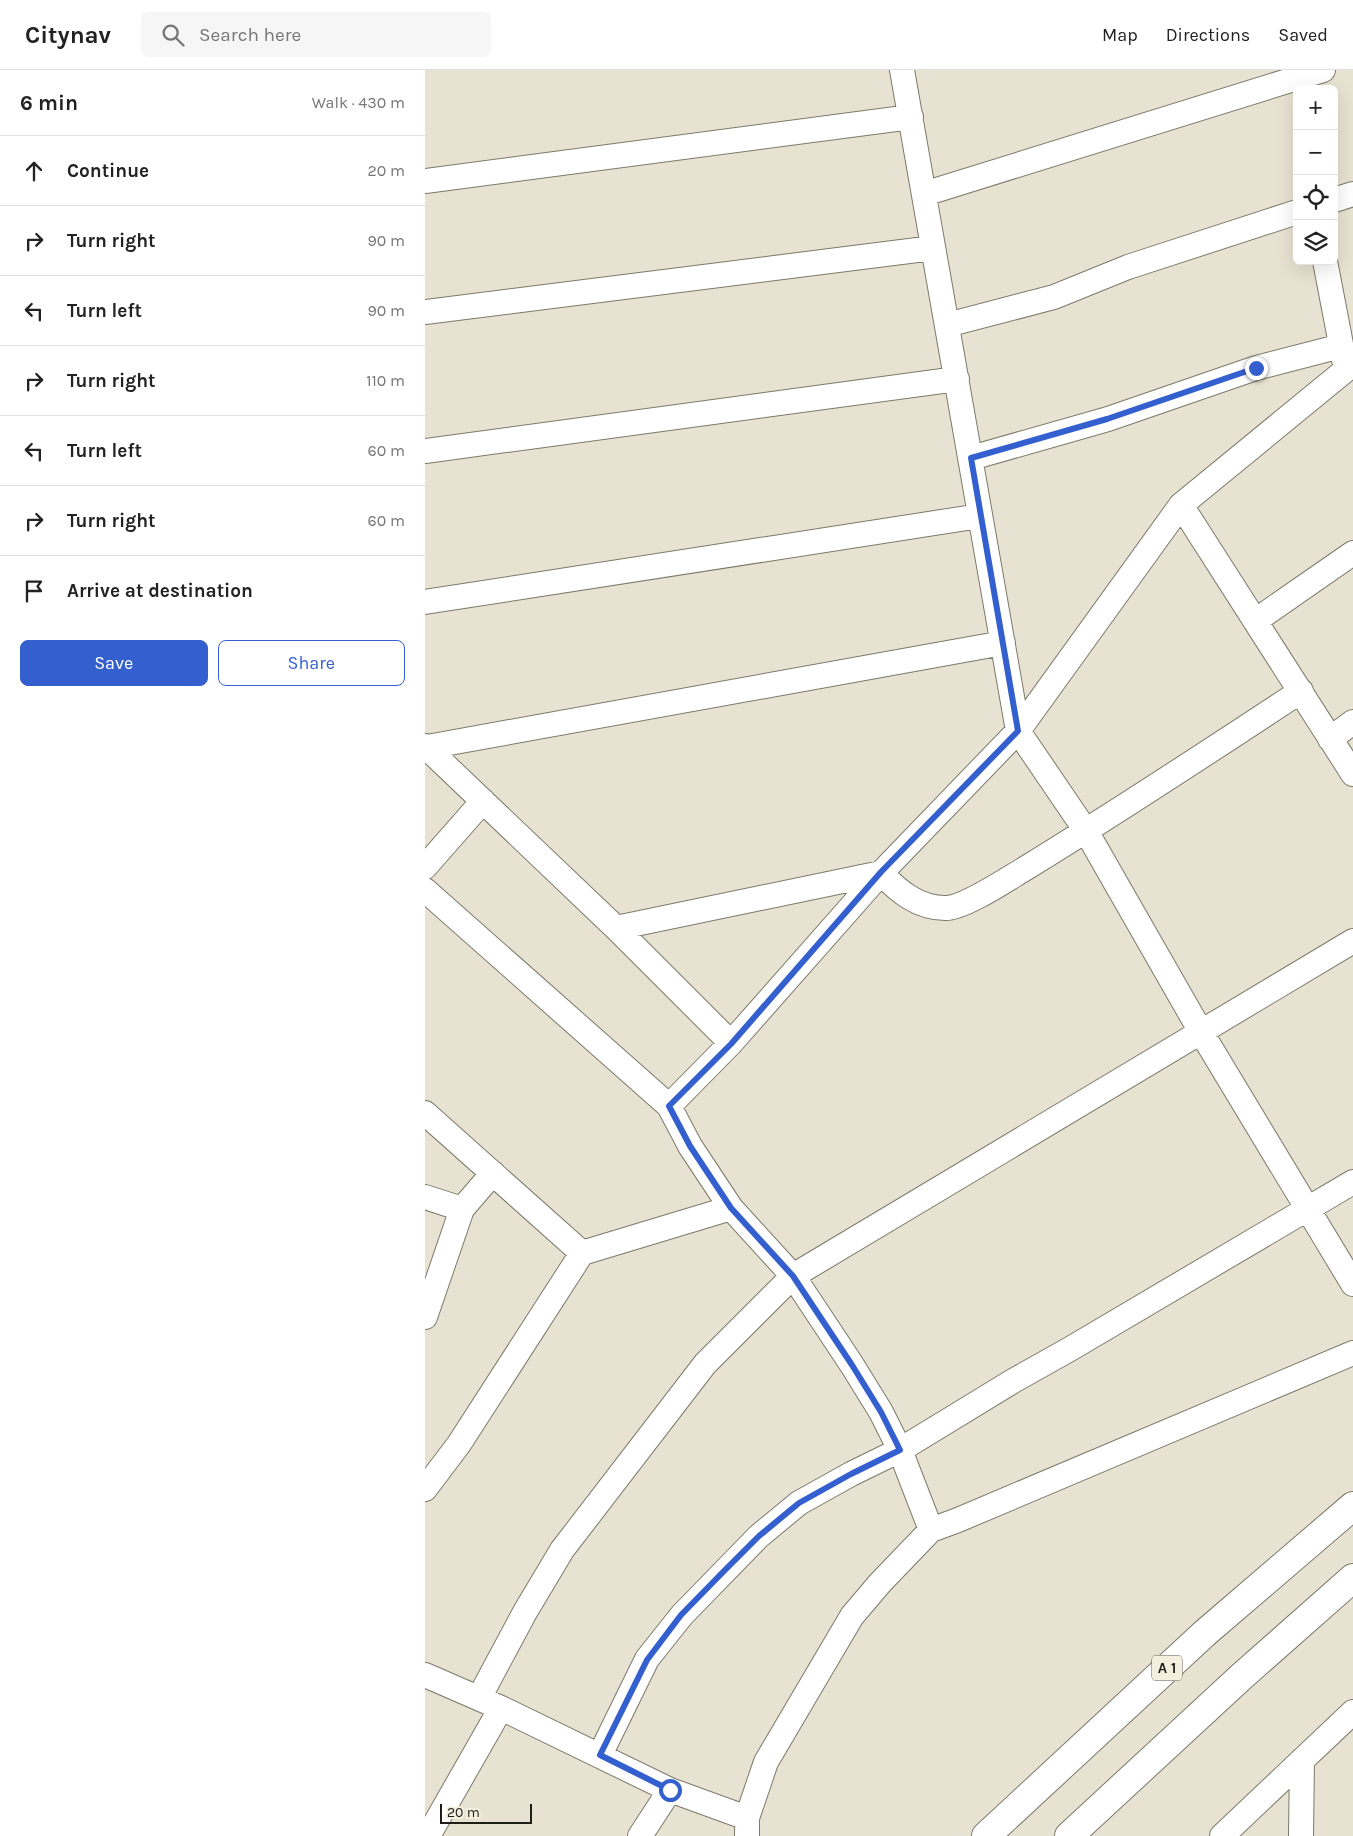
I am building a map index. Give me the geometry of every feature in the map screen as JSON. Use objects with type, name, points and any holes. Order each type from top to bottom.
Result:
[{"type":"highway","name":"A 1","points":[[986,1836],[1205,1633],[1353,1506]]},
{"type":"highway","points":[[1069,1836],[1241,1677],[1353,1578]]},
{"type":"street","points":[[902,70],[1018,731],[1086,832],[1201,1032],[1353,1284]]},
{"type":"street","points":[[924,194],[1309,76]]},
{"type":"street","points":[[425,181],[911,117]]},
{"type":"street","points":[[1338,199],[1353,194]]},
{"type":"street","points":[[947,325],[1054,297],[1128,267],[1293,213]]},
{"type":"street","points":[[425,312],[933,248]]},
{"type":"street","points":[[1326,265],[1348,365]]},
{"type":"street","points":[[971,458],[1107,419],[1256,368],[1348,365]]},
{"type":"street","points":[[669,1106],[731,1044],[881,872],[1018,731],[1181,504],[1348,365]]},
{"type":"street","points":[[425,451],[957,379]]},
{"type":"street","points":[[1181,504],[1353,774]]},
{"type":"street","points":[[425,602],[980,516]]},
{"type":"street","points":[[1255,621],[1353,553]]},
{"type":"street","points":[[426,747],[1003,643]]},
{"type":"street","points":[[881,872],[895,888],[919,904],[946,909],[975,898],[1086,832],[1301,691]]},
{"type":"street","points":[[1329,739],[1353,722]]},
{"type":"street","points":[[426,747],[615,928],[731,1044]]},
{"type":"street","points":[[425,867],[483,802]]},
{"type":"street","points":[[615,928],[881,872]]},
{"type":"street","points":[[425,890],[669,1106],[690,1146],[731,1208],[793,1276],[852,1365],[881,1412],[900,1450],[931,1530]]},
{"type":"street","points":[[479,1698],[525,1612],[562,1550],[705,1364],[793,1276],[1353,941]]},
{"type":"street","points":[[425,1113],[582,1253]]},
{"type":"street","points":[[425,1317],[462,1208],[493,1173]]},
{"type":"street","points":[[600,1755],[647,1660],[681,1615],[759,1536],[799,1503],[851,1474],[900,1450],[1013,1381],[1353,1182]]},
{"type":"street","points":[[425,1197],[462,1208]]},
{"type":"street","points":[[425,1489],[459,1444],[582,1253],[731,1208]]},
{"type":"street","points":[[425,1675],[501,1708],[747,1827],[766,1762],[852,1616],[880,1583],[931,1530],[1353,1353]]},
{"type":"street","points":[[428,1836],[501,1708]]},
{"type":"street","points":[[1222,1836],[1353,1712]]},
{"type":"street","points":[[1301,1836],[1302,1760]]},
{"type":"street","points":[[640,1836],[670,1790]]},
{"type":"route","points":[[670,1790],[600,1755],[647,1660],[681,1615],[759,1536],[799,1503],[851,1474],[900,1450],[881,1412],[793,1276],[731,1208],[690,1146],[669,1106],[731,1044],[881,872],[1018,731],[971,458],[1107,419],[1256,368]]}]
